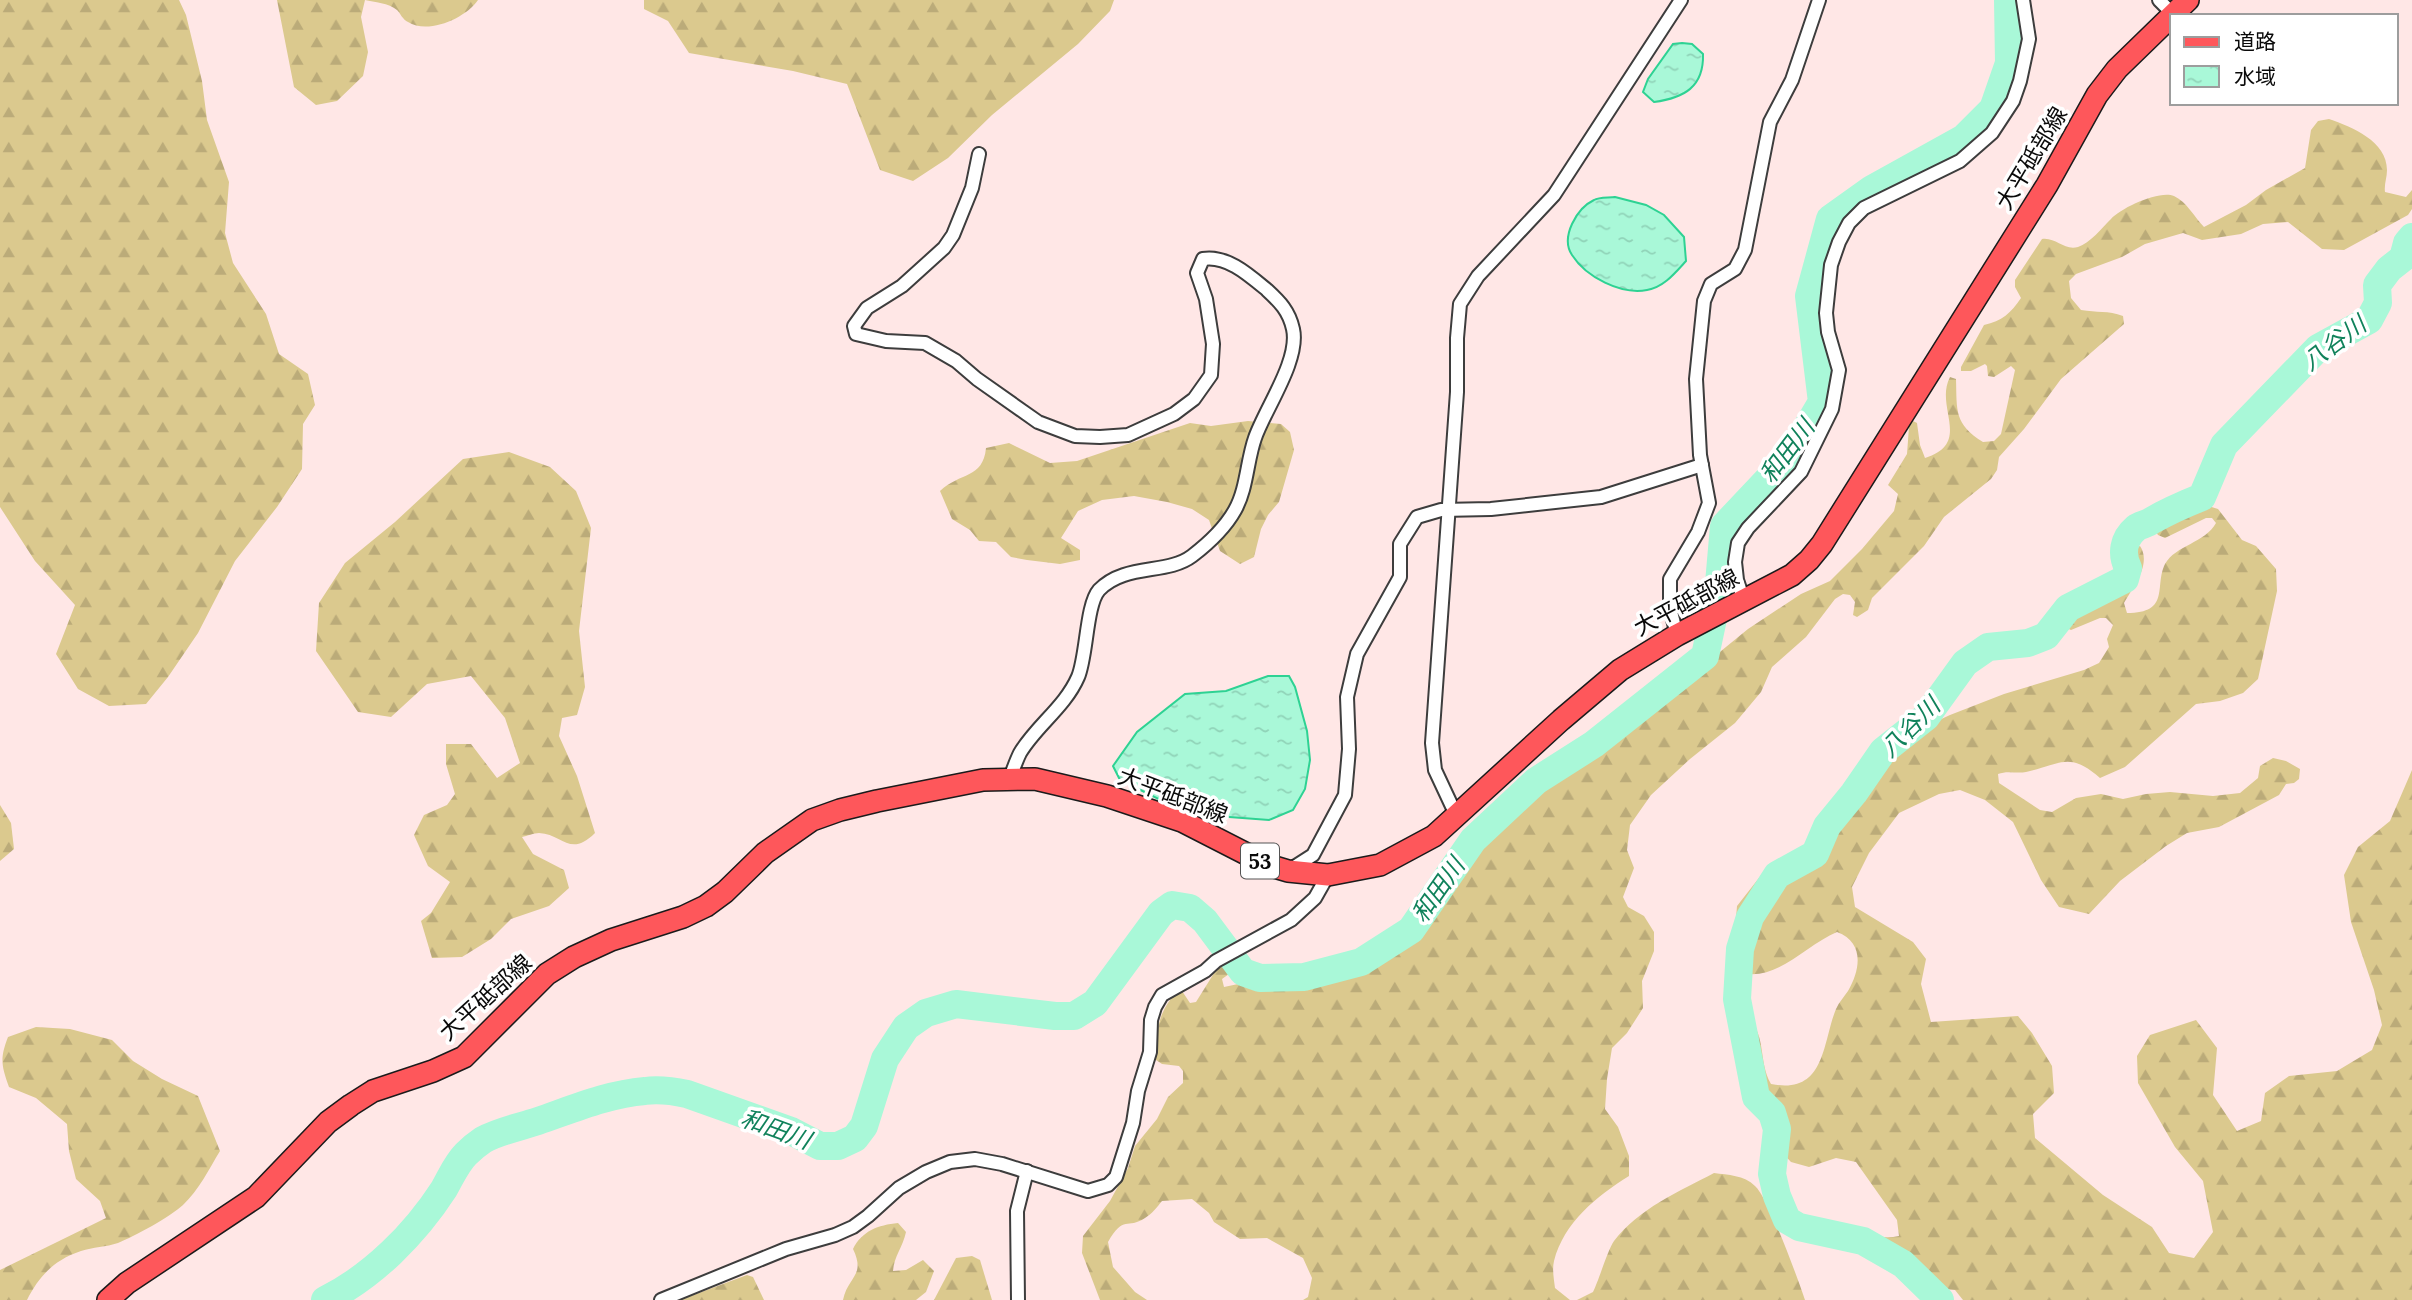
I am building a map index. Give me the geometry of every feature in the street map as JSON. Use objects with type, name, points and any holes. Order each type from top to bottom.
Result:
[{"type":"main road","name":"大平砥部線","points":[[108,1300],[127,1283],[256,1197],[327,1122],[351,1105],[373,1091],[433,1071],[464,1057],[547,974],[574,957],[611,940],[683,917],[706,906],[725,892],[765,853],[812,820],[840,810],[983,780],[1035,779],[1107,796],[1182,821],[1287,871],[1328,875],[1380,865],[1434,836],[1594,690],[1620,670],[1677,635],[1792,575],[1809,560],[1822,544],[2047,184],[2097,95],[2116,69],[2174,5]]},
{"type":"street","points":[[1457,817],[1435,769],[1432,743],[1460,304],[1478,276],[1554,195],[1681,0]]},
{"type":"street","points":[[1677,635],[1670,608],[1670,579],[1698,532],[1709,503],[1702,465],[1696,379],[1704,301],[1711,284],[1735,269],[1745,250],[1770,122],[1792,80],[1819,0]]},
{"type":"street","points":[[1744,601],[1735,562],[1738,543],[1748,528],[1801,472],[1832,409],[1839,370],[1828,332],[1826,313],[1831,265],[1839,242],[1849,223],[1864,208],[1960,161],[1992,133],[2013,101],[2020,81],[2029,39],[2023,0]]},
{"type":"street","points":[[979,155],[972,188],[953,235],[944,248],[902,286],[867,308],[855,327],[856,334],[886,341],[925,343],[956,361],[1038,422],[1075,436],[1100,438],[1128,435],[1174,414],[1195,399],[1211,375],[1213,344],[1206,299],[1197,273],[1203,259],[1213,257],[1244,271],[1283,305],[1293,331],[1291,351],[1279,388],[1255,438],[1237,508],[1220,532],[1189,558],[1147,570],[1131,571],[1109,582],[1097,592],[1078,678],[1063,702],[1021,752],[1010,778]]},
{"type":"street","points":[[1287,871],[1312,855],[1345,795],[1349,749],[1348,697],[1357,654],[1399,577],[1399,544],[1417,517],[1440,510],[1491,509],[1601,497],[1702,465]]},
{"type":"street","points":[[661,1300],[786,1249],[835,1236],[868,1216],[899,1188],[950,1162],[975,1159],[1027,1171],[1088,1191],[1108,1185],[1116,1177],[1150,1052],[1154,1007],[1163,995],[1205,971],[1216,961],[1292,919],[1315,898],[1328,875]]},
{"type":"street","points":[[1018,1300],[1017,1211],[1027,1171]]},
{"type":"green space","points":[[0,0],[179,0],[186,15],[202,81],[207,120],[229,182],[225,233],[233,263],[266,314],[279,354],[308,374],[315,405],[303,424],[302,469],[277,507],[235,561],[198,633],[146,704],[109,706],[78,689],[56,654],[75,605],[35,561],[0,507]]},
{"type":"green space","points":[[277,0],[365,0],[361,17],[368,52],[363,76],[337,101],[316,105],[294,87]]},
{"type":"green space","points":[[365,0],[478,0],[456,18],[426,27],[406,21],[390,6]]},
{"type":"green space","points":[[644,0],[1114,0],[1110,11],[1078,44],[992,115],[948,158],[913,181],[880,170],[847,84],[793,71],[689,53],[668,21],[644,9]]},
{"type":"green space","points":[[2329,119],[2348,126],[2375,143],[2385,160],[2385,192],[2406,197],[2412,190],[2412,209],[2408,215],[2344,250],[2322,249],[2288,222],[2263,224],[2241,234],[2202,240],[2183,233],[2145,244],[2122,257],[2076,274],[2069,281],[2071,298],[2081,310],[2118,314],[2123,316],[2124,324],[2061,379],[2024,429],[1999,457],[1997,470],[1991,479],[1944,517],[1924,546],[1872,598],[1868,610],[1857,617],[1853,615],[1855,602],[1850,595],[1843,594],[1835,599],[1806,637],[1772,667],[1761,692],[1735,723],[1651,795],[1630,825],[1627,850],[1634,868],[1623,897],[1628,907],[1644,916],[1654,932],[1654,951],[1642,981],[1643,1008],[1627,1033],[1612,1048],[1607,1079],[1605,1109],[1618,1127],[1629,1156],[1629,1176],[1594,1201],[1565,1234],[1553,1264],[1553,1274],[1555,1288],[1570,1300],[1303,1300],[1308,1297],[1312,1278],[1303,1258],[1267,1238],[1240,1239],[1214,1222],[1209,1213],[1192,1199],[1162,1201],[1145,1218],[1122,1225],[1113,1233],[1108,1242],[1113,1267],[1135,1292],[1147,1300],[1100,1300],[1082,1253],[1083,1236],[1110,1201],[1128,1168],[1135,1146],[1157,1119],[1168,1097],[1183,1083],[1183,1071],[1179,1066],[1162,1064],[1156,1060],[1159,1023],[1177,992],[1182,991],[1190,1003],[1196,1002],[1216,970],[1225,965],[1230,968],[1229,974],[1222,979],[1224,987],[1243,983],[1259,989],[1275,983],[1296,989],[1336,981],[1361,970],[1414,934],[1471,854],[1526,798],[1623,731],[1748,629],[1801,594],[1830,581],[1862,549],[1894,511],[1898,494],[1888,485],[1907,454],[1909,427],[1913,421],[1917,423],[1925,458],[1939,451],[1947,443],[1950,423],[1946,388],[1950,377],[1956,379],[1957,408],[1967,429],[1983,442],[1994,441],[2001,434],[2015,370],[2011,366],[1994,377],[1988,376],[1985,364],[1971,371],[1961,371],[1961,367],[1984,325],[2006,316],[2021,298],[2015,287],[2015,280],[2042,239],[2068,247],[2078,247],[2123,210],[2141,201],[2167,195],[2183,202],[2204,227],[2246,205],[2305,168],[2311,130],[2318,121]]},
{"type":"green space","points":[[1248,421],[1281,424],[1290,432],[1294,450],[1279,502],[1261,529],[1254,557],[1240,564],[1220,551],[1209,520],[1192,509],[1134,496],[1102,500],[1078,511],[1061,538],[1080,550],[1080,560],[1060,564],[1011,557],[996,542],[979,541],[970,530],[952,519],[940,491],[975,470],[984,458],[986,448],[1009,443],[1050,463],[1077,461],[1190,423],[1211,426]]},
{"type":"green space","points":[[509,452],[550,467],[576,491],[591,528],[579,631],[585,687],[577,715],[562,718],[559,736],[577,776],[595,833],[579,844],[567,843],[539,833],[522,837],[533,854],[564,870],[569,888],[549,906],[511,919],[491,939],[462,957],[432,958],[421,921],[431,913],[450,882],[428,866],[414,835],[424,815],[447,805],[455,794],[446,764],[446,744],[471,744],[497,778],[520,763],[505,718],[471,676],[427,684],[391,717],[358,712],[316,651],[319,603],[345,563],[395,522],[463,459]]},
{"type":"green space","points":[[2205,505],[2218,509],[2242,540],[2256,546],[2276,569],[2277,591],[2258,679],[2243,693],[2220,701],[2196,704],[2125,767],[2100,778],[2080,765],[2065,762],[2026,772],[1998,774],[1999,783],[2040,810],[2052,812],[2076,798],[2101,794],[2123,799],[2170,792],[2213,796],[2240,793],[2258,778],[2260,766],[2273,758],[2286,761],[2300,769],[2299,779],[2286,784],[2279,795],[2219,827],[2187,833],[2166,846],[2120,881],[2089,914],[2059,907],[2041,880],[2013,822],[1985,800],[1960,790],[1939,794],[1899,813],[1869,853],[1852,887],[1855,907],[1913,942],[1926,959],[1921,984],[1931,1022],[2018,1016],[2052,1066],[2054,1093],[2033,1114],[2035,1138],[2103,1195],[2152,1227],[2169,1253],[2194,1258],[2213,1232],[2203,1181],[2175,1147],[2138,1083],[2137,1056],[2150,1035],[2196,1020],[2217,1048],[2213,1095],[2237,1131],[2261,1121],[2265,1093],[2289,1076],[2337,1071],[2372,1050],[2382,1025],[2374,990],[2351,922],[2344,875],[2358,847],[2390,821],[2412,770],[2412,1300],[1963,1300],[1955,1290],[1921,1287],[1887,1263],[1842,1239],[1844,1235],[1851,1234],[1899,1236],[1897,1220],[1856,1162],[1836,1158],[1809,1167],[1791,1162],[1774,1144],[1757,1105],[1732,1026],[1731,1016],[1735,1013],[1753,1024],[1758,1033],[1771,1084],[1789,1085],[1802,1082],[1812,1074],[1819,1063],[1836,1009],[1856,974],[1856,949],[1852,942],[1837,932],[1783,965],[1760,974],[1748,974],[1738,962],[1732,943],[1737,906],[1766,869],[1809,854],[1816,844],[1819,829],[1857,787],[1876,755],[1892,742],[2004,694],[2099,663],[2109,647],[2107,639],[2113,625],[2106,618],[2100,618],[2071,630],[2062,626],[2064,619],[2073,610],[2108,597],[2121,588],[2135,568],[2131,559],[2133,549],[2140,546],[2143,568],[2124,603],[2127,613],[2150,608],[2158,597],[2165,564],[2176,552],[2205,535],[2216,523],[2212,518],[2206,518],[2165,538],[2158,535],[2153,527],[2170,514]]},
{"type":"green space","points":[[0,805],[11,823],[14,849],[0,861]]},
{"type":"green space","points":[[36,1027],[70,1029],[112,1040],[133,1061],[198,1096],[220,1151],[194,1193],[170,1215],[118,1243],[86,1250],[63,1259],[42,1276],[27,1300],[0,1300],[0,1270],[106,1218],[100,1201],[76,1179],[69,1151],[67,1124],[36,1098],[9,1087],[2,1062],[8,1037]]},
{"type":"green space","points":[[1714,1173],[1746,1180],[1761,1193],[1805,1300],[1577,1300],[1593,1292],[1614,1241],[1635,1219],[1660,1202]]},
{"type":"green space","points":[[898,1223],[906,1232],[893,1271],[906,1270],[923,1260],[934,1271],[926,1292],[916,1300],[843,1300],[857,1271],[857,1258],[853,1249],[857,1243],[871,1230]]},
{"type":"green space","points":[[972,1256],[980,1260],[992,1300],[934,1300],[956,1258]]},
{"type":"green space","points":[[747,1275],[753,1277],[764,1300],[680,1300]]},
{"type":"water","points":[[1673,44],[1692,44],[1703,54],[1700,75],[1696,83],[1683,94],[1654,102],[1643,92],[1648,79]]},
{"type":"water","points":[[1615,197],[1646,205],[1664,215],[1684,237],[1686,261],[1659,286],[1637,291],[1616,287],[1595,277],[1572,255],[1568,240],[1576,216],[1594,200]]},
{"type":"water","points":[[1268,676],[1289,676],[1295,687],[1307,731],[1310,760],[1305,789],[1293,810],[1269,820],[1189,814],[1120,780],[1113,766],[1137,732],[1185,694],[1226,691]]},
{"type":"waterway","name":"和田川","points":[[325,1300],[376,1267],[391,1253],[420,1222],[466,1154],[483,1140],[503,1132],[604,1099],[661,1090],[687,1094],[791,1131],[820,1146],[838,1146],[855,1138],[864,1126],[885,1059],[906,1027],[926,1013],[956,1004],[1074,1016],[1095,1003],[1161,913],[1172,905],[1190,908],[1205,921],[1243,972],[1260,978],[1304,977],[1361,962],[1411,930],[1473,840],[1536,781],[1594,744],[1705,656],[1718,595],[1724,526],[1790,456],[1822,402],[1809,296],[1830,219],[1872,189],[1964,138],[1993,109],[2009,63],[2008,0]]},
{"type":"waterway","name":"八谷川","points":[[1940,1300],[1903,1264],[1863,1241],[1799,1227],[1787,1220],[1772,1174],[1777,1129],[1772,1113],[1756,1097],[1737,999],[1740,949],[1750,917],[1777,875],[1815,854],[1827,826],[1883,751],[1926,717],[1965,663],[1988,647],[2028,643],[2046,636],[2068,608],[2125,579],[2128,568],[2124,557],[2125,547],[2132,532],[2202,497],[2224,445],[2318,348],[2369,320],[2378,303],[2377,285],[2389,269],[2403,258],[2407,243],[2412,237]]}]
